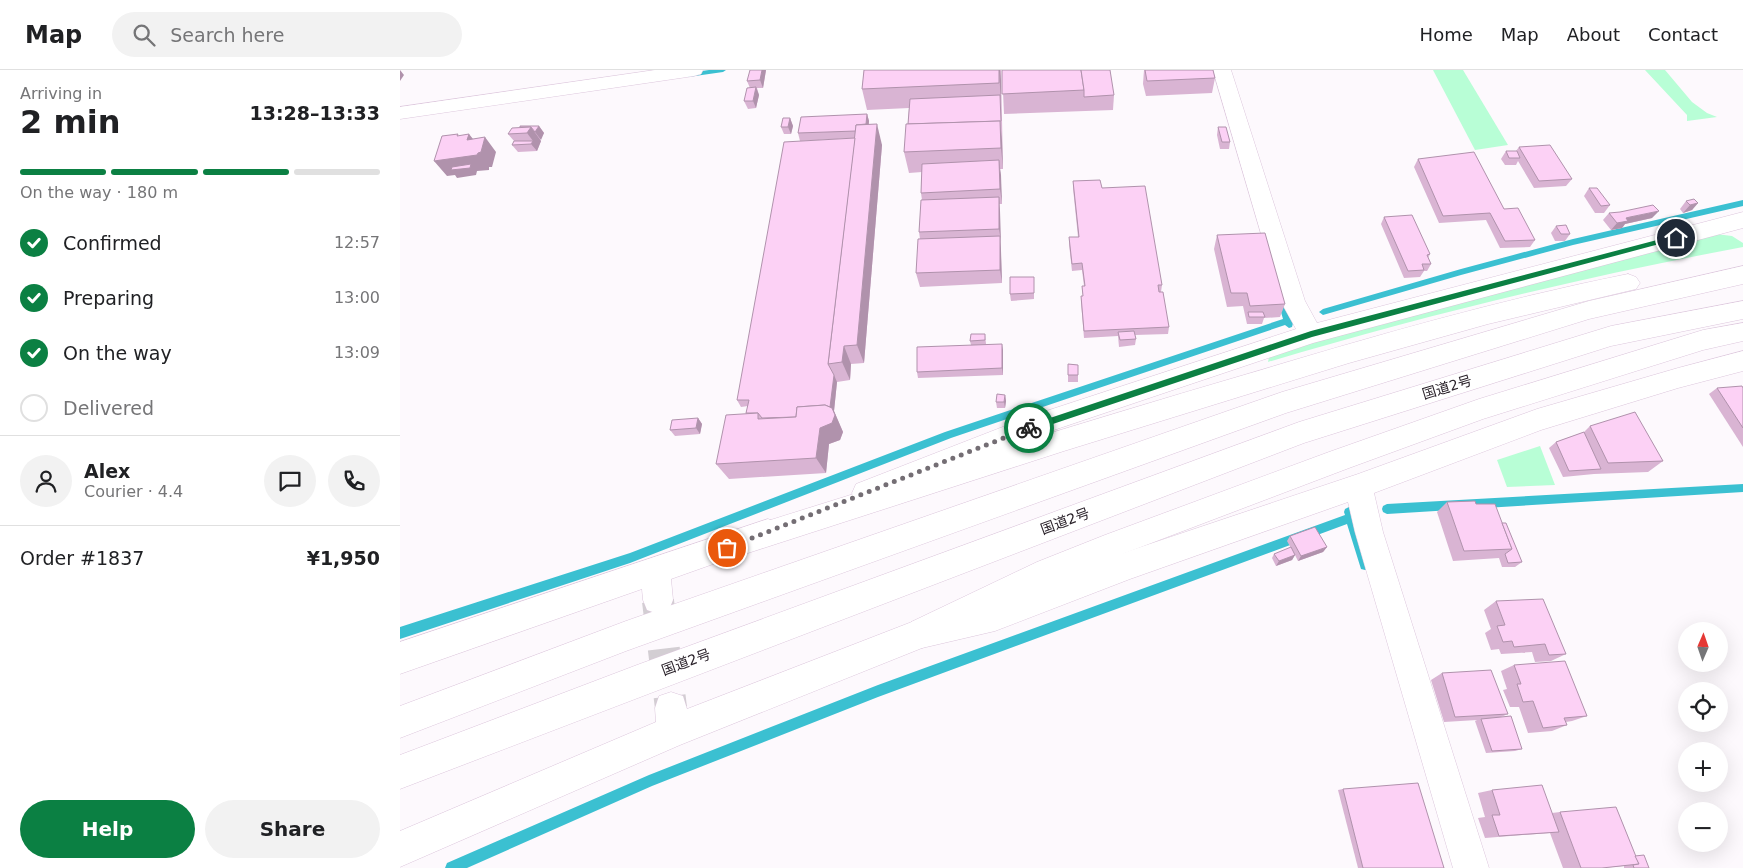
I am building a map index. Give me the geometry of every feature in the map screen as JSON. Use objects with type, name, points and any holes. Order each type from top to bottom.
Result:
[{"type":"main road","points":[[400,113],[694,70]]},
{"type":"main road","points":[[1222,70],[1293,302],[1311,334]]},
{"type":"main road","points":[[400,658],[657,586],[745,542],[1040,424],[1311,334],[1740,225]]},
{"type":"main road","points":[[745,542],[1071,436],[1441,326],[1581,292],[1682,273],[1743,275]]},
{"type":"main road","points":[[400,722],[626,636],[1282,403],[1589,310],[1743,275]]},
{"type":"main road","name":"国道2号","points":[[400,772],[637,681],[1299,433],[1612,336],[1743,310]]},
{"type":"main road","points":[[400,849],[672,720],[922,632],[1048,572],[1106,548],[1339,460],[1479,410],[1703,340],[1743,332]]},
{"type":"main road","points":[[922,632],[995,616],[1129,565],[1358,486],[1537,420],[1743,360]]},
{"type":"main road","points":[[1358,486],[1369,532],[1471,868]]},
{"type":"green space","points":[[1433,70],[1463,70],[1508,145],[1475,150]]},
{"type":"green space","points":[[1645,70],[1665,70],[1692,102],[1707,113],[1717,117],[1687,121],[1687,115]]},
{"type":"green space","points":[[1716,234],[1732,236],[1743,243],[1743,247],[1623,271],[1504,298],[1386,328],[1268,362],[1269,357],[1348,331]]},
{"type":"green space","points":[[1540,446],[1555,485],[1507,487],[1497,460]]},
{"type":"building","points":[[750,70],[762,70],[760,80],[747,81]]},
{"type":"building","points":[[864,70],[999,70],[999,83],[862,89]]},
{"type":"building","points":[[1002,70],[1081,70],[1084,90],[1002,94]]},
{"type":"building","points":[[1081,70],[1110,70],[1114,95],[1084,97]]},
{"type":"building","points":[[1145,70],[1213,70],[1215,78],[1147,81]]},
{"type":"building","points":[[756,87],[753,101],[744,101],[747,88]]},
{"type":"building","points":[[1000,95],[1001,121],[908,124],[910,99]]},
{"type":"building","points":[[867,114],[866,124],[856,125],[856,131],[798,133],[801,117]]},
{"type":"building","points":[[783,118],[790,118],[788,127],[781,127]]},
{"type":"building","points":[[1000,121],[1001,148],[904,152],[906,124]]},
{"type":"building","points":[[877,124],[857,345],[844,346],[842,362],[828,364],[856,125]]},
{"type":"building","points":[[520,126],[539,126],[535,132],[531,127]]},
{"type":"building","points":[[531,127],[527,133],[508,134],[512,128]]},
{"type":"building","points":[[1218,127],[1226,127],[1230,142],[1222,142]]},
{"type":"building","points":[[458,134],[457,136],[469,134],[467,140],[485,137],[481,152],[477,155],[434,161],[442,136]]},
{"type":"building","points":[[855,138],[828,364],[834,375],[830,407],[825,405],[797,407],[796,417],[762,418],[758,413],[746,413],[749,400],[737,400],[784,142]]},
{"type":"building","points":[[514,141],[533,141],[531,144],[512,145]]},
{"type":"building","points":[[1550,145],[1572,179],[1539,181],[1519,147]]},
{"type":"building","points":[[1506,151],[1517,151],[1520,158],[1509,158]]},
{"type":"building","points":[[1474,152],[1504,209],[1518,208],[1535,240],[1505,241],[1490,213],[1443,216],[1418,159]]},
{"type":"building","points":[[999,160],[1000,189],[921,193],[922,164]]},
{"type":"building","points":[[471,164],[470,168],[451,170],[452,167]]},
{"type":"building","points":[[1100,180],[1102,188],[1145,186],[1162,285],[1158,285],[1159,292],[1163,292],[1169,327],[1084,331],[1081,296],[1083,296],[1082,286],[1085,286],[1082,263],[1072,264],[1069,237],[1079,237],[1073,181]]},
{"type":"building","points":[[1589,188],[1597,188],[1610,205],[1601,206]]},
{"type":"building","points":[[999,197],[999,229],[919,232],[921,200]]},
{"type":"building","points":[[1694,199],[1698,203],[1690,205],[1686,201]]},
{"type":"building","points":[[1653,205],[1659,211],[1626,218],[1628,221],[1617,223],[1609,213],[1620,212]]},
{"type":"building","points":[[1412,215],[1430,254],[1427,255],[1431,264],[1422,264],[1424,270],[1408,271],[1384,217]]},
{"type":"building","points":[[1566,225],[1570,234],[1561,234],[1556,226]]},
{"type":"building","points":[[1265,233],[1285,304],[1250,306],[1247,293],[1231,293],[1217,235]]},
{"type":"building","points":[[1000,236],[1000,270],[916,273],[918,239]]},
{"type":"building","points":[[1010,277],[1034,277],[1034,293],[1010,294]]},
{"type":"building","points":[[1248,312],[1263,312],[1265,317],[1249,317]]},
{"type":"building","points":[[1134,331],[1136,339],[1120,340],[1118,332]]},
{"type":"building","points":[[971,334],[985,334],[985,340],[970,341]]},
{"type":"building","points":[[1002,344],[1002,368],[917,372],[917,347]]},
{"type":"building","points":[[1068,364],[1078,365],[1078,375],[1068,375]]},
{"type":"building","points":[[1742,386],[1743,388],[1743,428],[1717,388]]},
{"type":"building","points":[[997,394],[1005,395],[1004,402],[996,402]]},
{"type":"building","points":[[825,405],[832,408],[835,415],[832,423],[820,428],[816,458],[716,464],[726,415],[758,413],[758,419],[796,417],[797,407]]},
{"type":"building","points":[[1635,412],[1663,461],[1608,463],[1590,426]]},
{"type":"building","points":[[698,418],[696,428],[670,430],[672,420]]},
{"type":"building","points":[[1584,432],[1601,469],[1569,471],[1556,442]]},
{"type":"building","points":[[1475,501],[1476,504],[1495,504],[1512,549],[1464,551],[1447,502]]},
{"type":"building","points":[[1502,523],[1506,523],[1522,562],[1508,563],[1505,554],[1512,549]]},
{"type":"building","points":[[1315,527],[1327,547],[1301,556],[1290,536]]},
{"type":"building","points":[[1291,547],[1295,555],[1279,561],[1274,554]]},
{"type":"building","points":[[1543,599],[1566,654],[1549,655],[1545,644],[1514,647],[1512,641],[1503,642],[1497,626],[1505,625],[1496,601]]},
{"type":"building","points":[[1565,661],[1587,716],[1564,718],[1567,725],[1543,728],[1533,701],[1523,702],[1517,684],[1521,684],[1514,665]]},
{"type":"building","points":[[1491,670],[1508,714],[1455,717],[1442,673]]},
{"type":"building","points":[[1511,716],[1522,749],[1492,751],[1481,719]]},
{"type":"building","points":[[1418,783],[1444,868],[1363,868],[1343,789]]},
{"type":"building","points":[[1542,785],[1559,832],[1499,836],[1492,815],[1500,815],[1492,790]]},
{"type":"building","points":[[1616,807],[1639,864],[1581,868],[1560,812]]},
{"type":"building","points":[[1644,855],[1649,868],[1634,868],[1633,865],[1639,864],[1635,856]]},
{"type":"waterway","points":[[688,75],[723,70]]},
{"type":"waterway","points":[[1323,312],[1573,242],[1743,203]]},
{"type":"waterway","points":[[1280,295],[1288,321]]},
{"type":"waterway","points":[[1288,321],[1293,319]]},
{"type":"waterway","points":[[400,633],[630,558],[948,435],[1288,321]]},
{"type":"waterway","points":[[1288,321],[1289,325]]},
{"type":"waterway","points":[[1387,509],[1743,488]]},
{"type":"waterway","points":[[1349,512],[1351,518]]},
{"type":"waterway","points":[[1351,518],[1356,516]]},
{"type":"waterway","points":[[452,868],[649,781],[878,691],[1351,518]]},
{"type":"waterway","points":[[1351,518],[1365,565]]},
{"type":"tunnel","points":[[658,601],[671,708]]},
{"type":"way so far","points":[[727,548],[1029,428]]},
{"type":"route","points":[[1029,428],[1311,334],[1676,238]]}]
